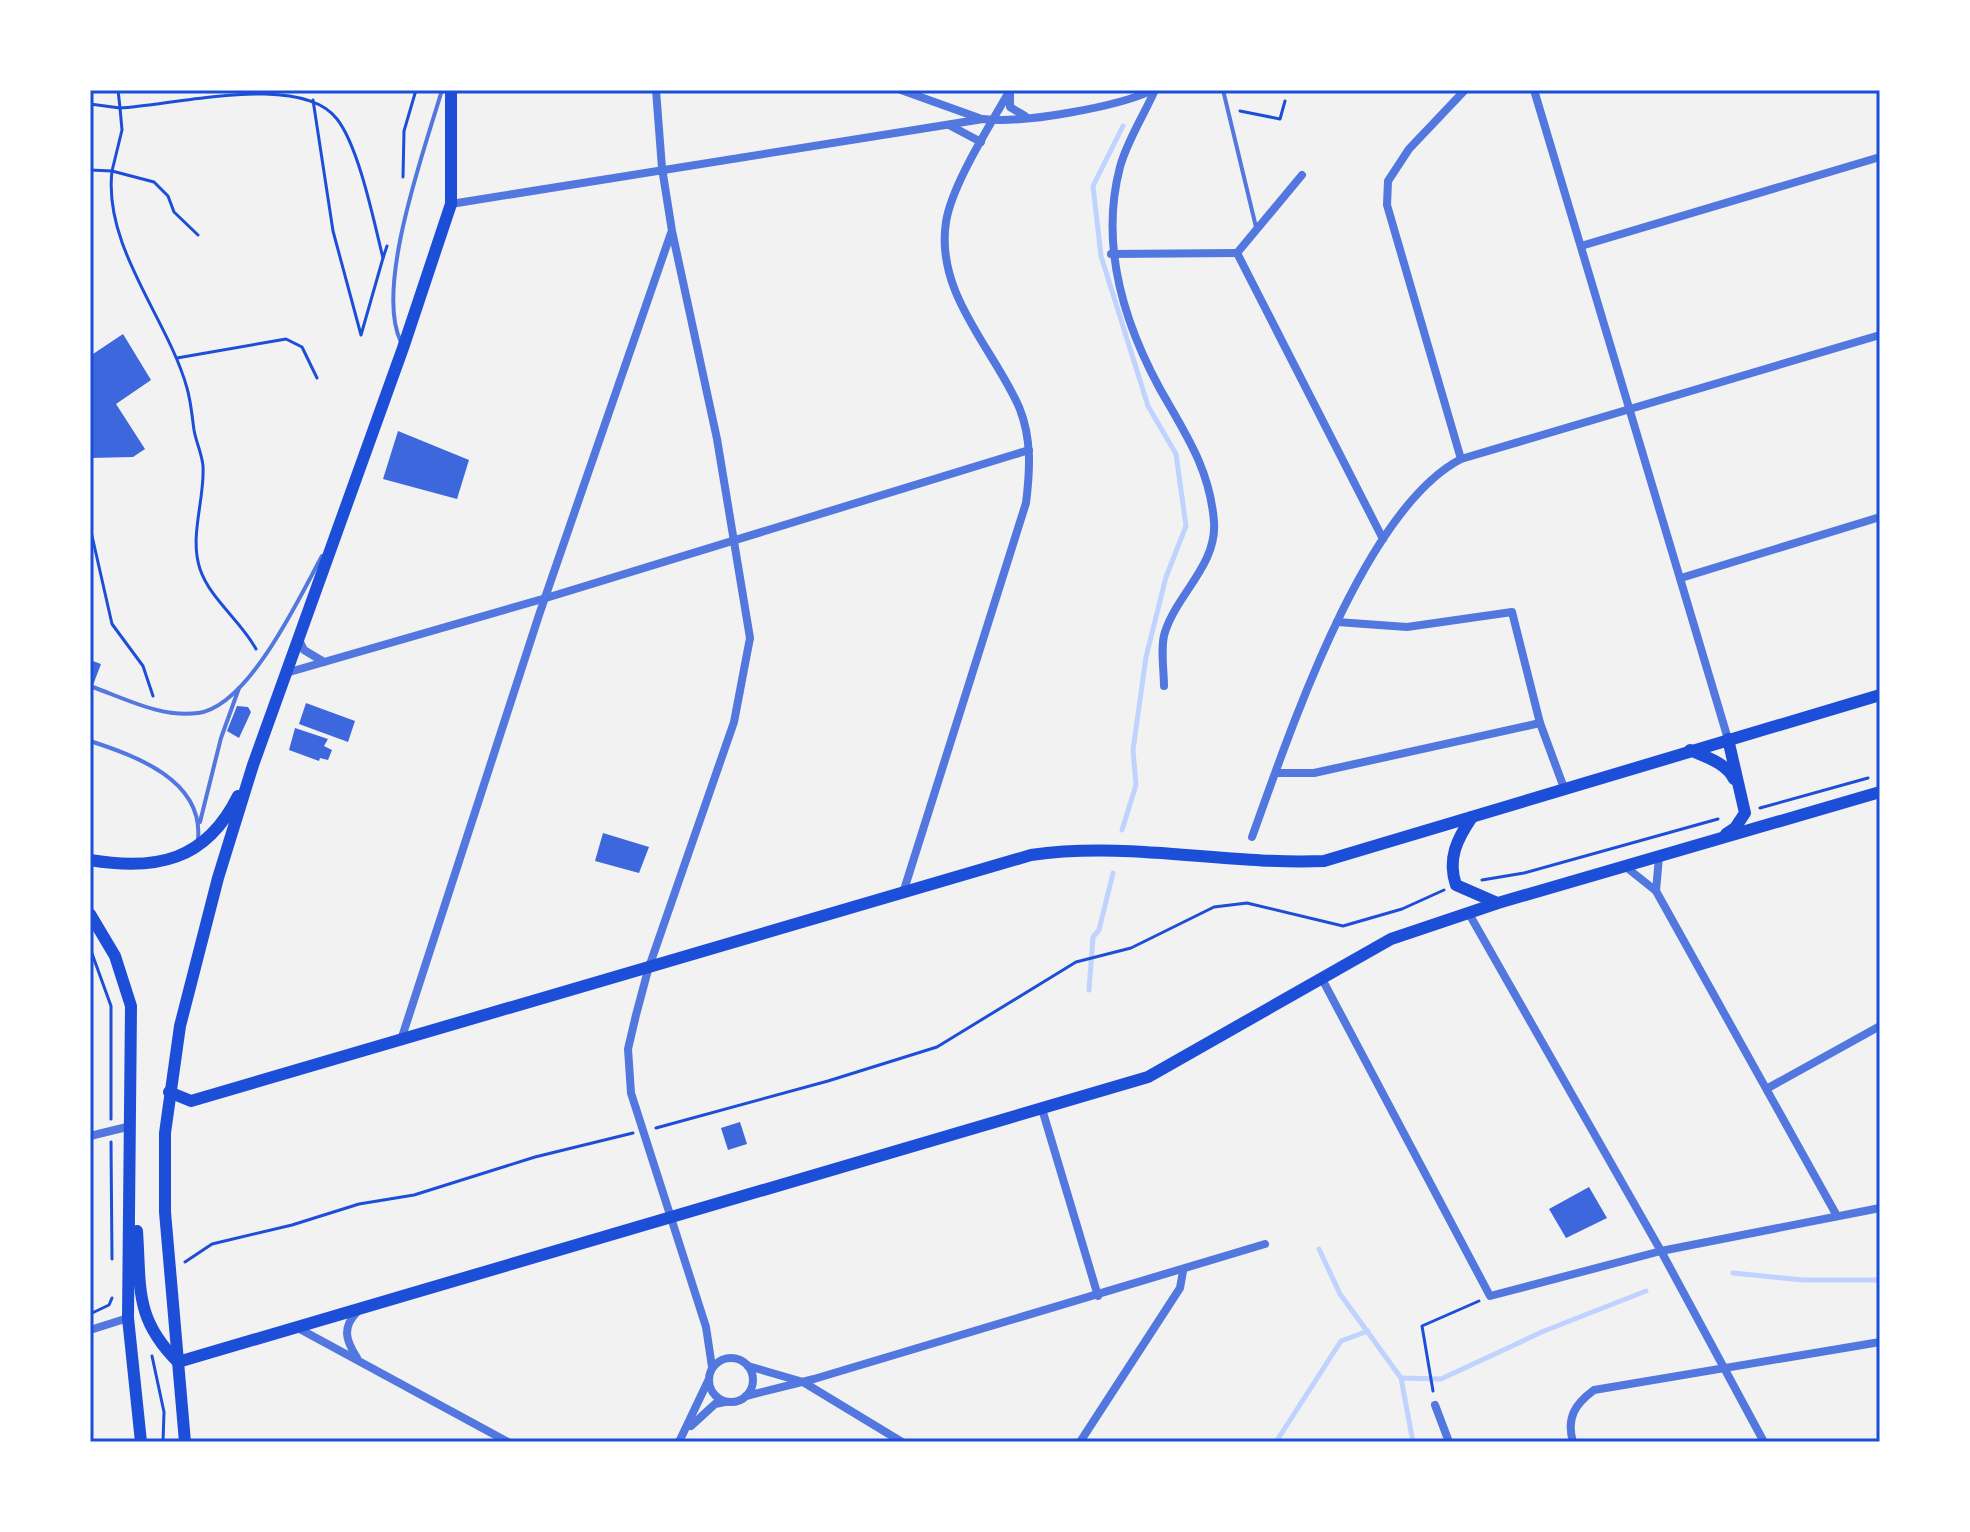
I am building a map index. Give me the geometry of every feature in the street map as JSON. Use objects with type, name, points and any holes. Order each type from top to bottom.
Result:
[{"type":"main road","points":[[185,1442],[169,1273],[165,1133],[180,1026],[218,878],[253,765],[403,348],[451,204],[451,90]]},
{"type":"main road","points":[[169,1092],[191,1101],[648,970],[1031,855],[1066,850],[1141,851],[1262,861],[1324,861],[1880,695]]},
{"type":"main road","points":[[1715,841],[1735,828],[1745,813],[1728,739]]},
{"type":"main road","points":[[1690,750],[1730,772],[1745,813]]},
{"type":"main road","points":[[90,860],[154,864],[197,846],[235,802],[253,765]]},
{"type":"main road","points":[[178,1362],[1148,1077],[1391,939],[1468,912],[1880,792]]},
{"type":"main road","points":[[1468,912],[1452,873],[1453,853],[1472,817]]},
{"type":"main road","points":[[1456,885],[1498,903]]},
{"type":"main road","points":[[90,914],[115,956],[131,1006],[132,1164],[143,1307],[153,1334],[178,1362]]},
{"type":"main road","points":[[132,1164],[128,1318],[141,1442]]},
{"type":"main road","points":[[179,1380],[192,1360]]},
{"type":"street","points":[[656,90],[662,168],[672,231],[717,439],[750,638],[734,722],[648,970],[628,1049],[631,1093],[706,1327],[712,1367],[681,1439]]},
{"type":"street","points":[[901,90],[993,121],[1130,101],[1154,90]]},
{"type":"street","points":[[1010,90],[1010,107],[1028,117]]},
{"type":"street","points":[[903,894],[1026,503],[1029,450],[1019,408],[955,290],[946,248],[946,221],[981,142],[1010,90]]},
{"type":"street","points":[[1154,90],[1120,166],[1112,217],[1111,254],[1135,333],[1159,386],[1195,446],[1214,525],[1210,550],[1165,633],[1164,686]]},
{"type":"street","points":[[1461,459],[1387,205],[1388,181],[1409,149],[1465,90]]},
{"type":"street","points":[[1536,92],[1728,739]]},
{"type":"street","points":[[932,101],[949,125],[981,142]]},
{"type":"street","points":[[451,204],[983,119]]},
{"type":"street","points":[[1581,246],[1880,157]]},
{"type":"street","points":[[1111,254],[1237,253],[1302,175]]},
{"type":"street","points":[[401,1040],[546,598],[672,231]]},
{"type":"street","points":[[1237,253],[1383,539]]},
{"type":"street","points":[[1252,837],[1337,622],[1357,580],[1383,539],[1439,471],[1461,459],[1880,335]]},
{"type":"street","points":[[286,673],[546,598],[1029,450]]},
{"type":"street","points":[[1681,578],[1880,517]]},
{"type":"street","points":[[1337,622],[1407,627],[1512,612],[1540,723],[1564,788]]},
{"type":"street","points":[[299,636],[304,650],[324,662]]},
{"type":"street","points":[[1276,773],[1314,773],[1540,723]]},
{"type":"street","points":[[1656,891],[1659,857]]},
{"type":"street","points":[[1626,867],[1656,891],[1837,1216]]},
{"type":"street","points":[[1468,912],[1661,1251],[1764,1442]]},
{"type":"street","points":[[1321,977],[1490,1296],[1661,1251],[1880,1208]]},
{"type":"street","points":[[1768,1088],[1880,1026]]},
{"type":"street","points":[[1042,1109],[1098,1296]]},
{"type":"street","points":[[90,1136],[131,1126]]},
{"type":"street","points":[[681,1439],[715,1404],[803,1382],[1183,1271],[1265,1244]]},
{"type":"street","points":[[1080,1442],[1180,1288],[1183,1271]]},
{"type":"street","points":[[358,1358],[347,1342],[346,1327],[361,1308]]},
{"type":"street","points":[[90,1330],[128,1318]]},
{"type":"street","points":[[296,1327],[508,1442]]},
{"type":"street","points":[[1573,1442],[1571,1414],[1580,1400],[1594,1390],[1880,1342]]},
{"type":"street","points":[[712,1367],[730,1358],[803,1382],[902,1442]]},
{"type":"street","points":[[746,1396],[753,1385],[748,1366]]},
{"type":"street","points":[[709,1377],[711,1391],[728,1402]]},
{"type":"street","points":[[1435,1405],[1449,1442]]},
{"type":"lane","points":[[403,348],[394,328],[395,270],[442,90]]},
{"type":"lane","points":[[1223,90],[1257,229]]},
{"type":"lane","points":[[90,686],[159,711],[201,713],[239,688],[262,659],[339,526]]},
{"type":"lane","points":[[197,846],[199,824],[221,738],[239,688]]},
{"type":"lane","points":[[90,741],[154,765],[190,802],[199,824]]},
{"type":"path","points":[[118,90],[122,130],[110,186],[122,235],[147,305],[177,358],[188,390],[203,465],[197,540],[200,569],[215,596],[241,624],[262,659]]},
{"type":"path","points":[[403,182],[404,131],[416,90]]},
{"type":"path","points":[[90,104],[120,108],[283,92],[313,100],[338,120],[367,197],[383,258]]},
{"type":"path","points":[[313,100],[333,231],[361,335],[391,234]]},
{"type":"path","points":[[1228,109],[1280,119],[1285,101]]},
{"type":"path","points":[[90,170],[112,171],[154,182],[168,196],[174,212],[198,235]]},
{"type":"path","points":[[177,358],[286,339],[302,347],[317,378]]},
{"type":"path","points":[[90,527],[112,624],[143,666],[159,711]]},
{"type":"path","points":[[169,1273],[212,1244],[292,1225],[359,1204],[414,1195],[535,1157],[828,1081],[937,1047],[1076,962],[1131,948],[1214,907],[1247,903],[1343,926],[1402,909],[1456,885],[1524,873],[1880,776]]},
{"type":"path","points":[[1432,1387],[1422,1326],[1490,1296]]},
{"type":"path","points":[[153,1334],[152,1363],[164,1412],[163,1442]]},
{"type":"building","points":[[123,334],[151,380],[116,404],[145,449],[133,457],[90,458],[90,356]]},
{"type":"building","points":[[398,431],[469,460],[457,499],[383,479]]},
{"type":"building","points":[[90,660],[101,664],[90,693]]},
{"type":"building","points":[[306,703],[355,721],[348,742],[299,724]]},
{"type":"building","points":[[237,706],[248,707],[251,712],[239,738],[227,731]]},
{"type":"building","points":[[295,728],[328,739],[324,746],[332,750],[328,760],[320,758],[319,761],[289,750]]},
{"type":"building","points":[[603,833],[649,847],[639,873],[595,861]]},
{"type":"building","points":[[740,1122],[747,1144],[728,1150],[721,1128]]},
{"type":"building","points":[[1589,1187],[1607,1218],[1566,1238],[1549,1209]]},
{"type":"waterway","points":[[1122,830],[1136,785],[1133,750],[1146,657],[1166,577],[1186,526],[1176,454],[1148,406],[1101,256],[1093,186],[1123,126]]},
{"type":"waterway","points":[[1089,990],[1093,937],[1099,930],[1113,873]]},
{"type":"waterway","points":[[1319,1249],[1340,1294],[1401,1378],[1413,1442]]},
{"type":"waterway","points":[[1733,1273],[1803,1280],[1880,1280]]},
{"type":"waterway","points":[[1401,1378],[1441,1379],[1544,1331],[1646,1291]]},
{"type":"waterway","points":[[1276,1442],[1341,1341],[1368,1331]]}]
